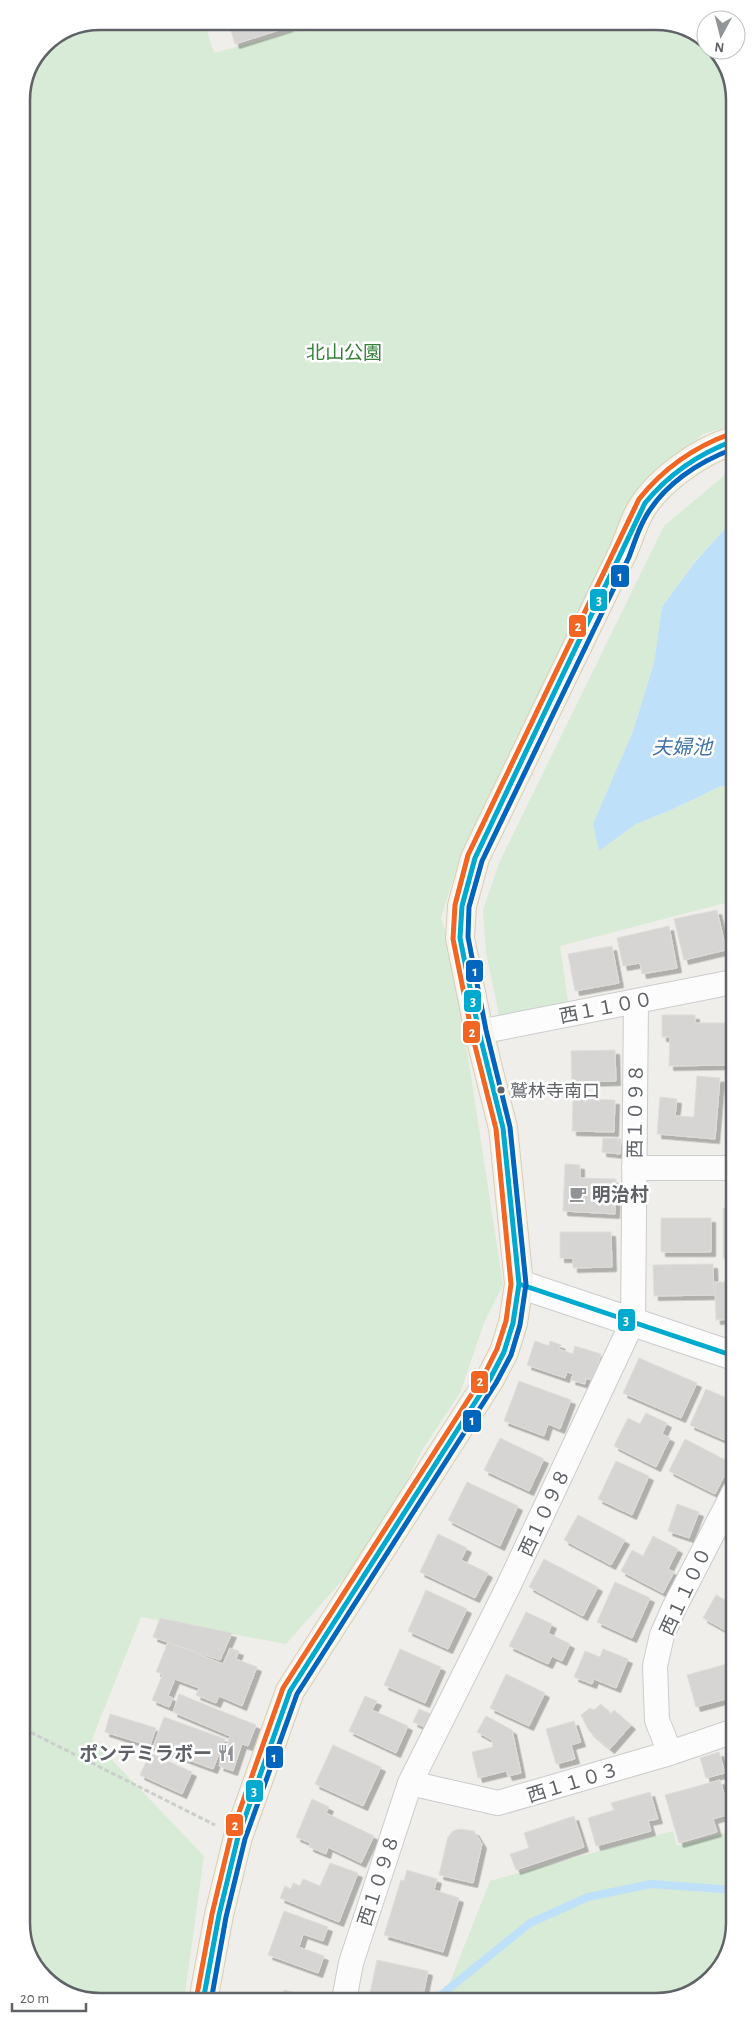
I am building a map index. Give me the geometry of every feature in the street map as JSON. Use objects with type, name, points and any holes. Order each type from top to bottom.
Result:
[{"type":"main road","points":[[204,1993],[219,1915],[238,1837],[290,1691],[490,1379],[504,1352],[513,1323],[519,1284],[503,1128],[479,1032],[460,938],[462,906],[475,858],[622,554],[639,513],[666,480],[695,458],[726,443]]},
{"type":"street","name":"西１１００","points":[[479,1032],[726,983]]},
{"type":"street","name":"西１０９８","points":[[345,1993],[351,1962],[410,1782],[508,1587],[633,1320],[636,1001]]},
{"type":"street","points":[[634,1168],[726,1168]]},
{"type":"street","points":[[519,1284],[633,1320],[726,1353]]},
{"type":"street","name":"西１１００","points":[[670,1753],[657,1720],[655,1666],[662,1635],[726,1507]]},
{"type":"street","name":"西１１０３","points":[[410,1782],[498,1803],[670,1753],[726,1734]]},
{"type":"path","points":[[30,1732],[238,1837]]},
{"type":"green space","name":"北山公園","points":[[207,30],[214,53],[299,30],[661,30],[683,35],[696,42],[696,60],[714,61],[724,82],[726,100],[726,427],[703,434],[639,488],[462,850],[441,918],[452,952],[503,1285],[484,1323],[460,1393],[422,1450],[377,1541],[286,1644],[141,1617],[92,1739],[204,1856],[185,1993],[95,1993],[73,1988],[54,1976],[42,1962],[32,1941],[30,1923],[30,95],[32,82],[44,57],[54,47],[73,35],[86,31]]},
{"type":"green space","points":[[726,474],[726,528],[694,562],[662,607],[654,663],[633,731],[593,824],[599,851],[636,824],[671,810],[721,786],[726,787],[726,903],[560,946],[568,1001],[500,1019],[486,953],[483,910],[499,863],[664,526]]},
{"type":"green space","points":[[673,1831],[677,1846],[726,1832],[725,1932],[719,1954],[712,1966],[695,1981],[674,1991],[656,1993],[446,1993],[490,1881]]},
{"type":"water","name":"夫婦池","points":[[726,528],[726,787],[721,786],[671,810],[636,824],[599,851],[593,824],[633,731],[654,663],[662,607],[694,563]]},
{"type":"building","points":[[231,30],[279,30],[235,44]]},
{"type":"building","points":[[717,910],[726,950],[684,960],[674,919]]},
{"type":"building","points":[[669,926],[677,968],[642,974],[640,963],[623,966],[617,938]]},
{"type":"building","points":[[612,946],[619,983],[575,991],[568,954]]},
{"type":"building","points":[[662,1015],[695,1015],[695,1023],[726,1023],[726,1065],[669,1066],[670,1037],[662,1037]]},
{"type":"building","points":[[615,1050],[616,1081],[572,1082],[571,1051]]},
{"type":"building","points":[[697,1076],[720,1078],[715,1139],[657,1134],[660,1097],[677,1099],[675,1116],[694,1117]]},
{"type":"building","points":[[573,1099],[615,1100],[614,1132],[572,1131]]},
{"type":"building","points":[[603,1138],[621,1139],[620,1154],[602,1152]]},
{"type":"building","points":[[565,1164],[580,1165],[580,1178],[616,1179],[615,1214],[563,1211]]},
{"type":"building","points":[[723,1208],[726,1208],[726,1258],[723,1258]]},
{"type":"building","points":[[661,1218],[711,1218],[711,1252],[661,1252]]},
{"type":"building","points":[[560,1232],[611,1232],[612,1267],[573,1268],[573,1258],[560,1258]]},
{"type":"building","points":[[713,1264],[714,1295],[654,1296],[653,1265]]},
{"type":"building","points":[[715,1282],[726,1282],[726,1319],[716,1320]]},
{"type":"building","points":[[535,1341],[549,1346],[550,1341],[561,1345],[559,1349],[573,1354],[575,1346],[601,1354],[593,1381],[586,1378],[585,1384],[571,1380],[573,1374],[567,1372],[565,1378],[527,1365]]},
{"type":"building","points":[[639,1358],[697,1383],[681,1418],[623,1393]]},
{"type":"building","points":[[519,1381],[571,1400],[560,1429],[548,1424],[544,1436],[504,1421]]},
{"type":"building","points":[[706,1389],[726,1398],[726,1441],[690,1425]]},
{"type":"building","points":[[646,1413],[667,1423],[662,1434],[670,1438],[656,1467],[614,1446],[628,1418],[640,1424]]},
{"type":"building","points":[[500,1438],[544,1459],[529,1491],[484,1470]]},
{"type":"building","points":[[685,1439],[726,1460],[726,1473],[715,1494],[669,1471]]},
{"type":"building","points":[[616,1461],[649,1476],[632,1515],[598,1499]]},
{"type":"building","points":[[467,1482],[518,1506],[500,1546],[448,1520]]},
{"type":"building","points":[[677,1504],[699,1512],[689,1538],[668,1531]]},
{"type":"building","points":[[578,1515],[625,1540],[611,1565],[564,1540]]},
{"type":"building","points":[[438,1534],[467,1548],[461,1560],[488,1573],[475,1598],[420,1572]]},
{"type":"building","points":[[653,1536],[678,1549],[668,1569],[674,1572],[663,1593],[621,1571],[632,1550],[643,1556]]},
{"type":"building","points":[[544,1559],[598,1587],[583,1616],[529,1587]]},
{"type":"building","points":[[615,1582],[650,1598],[632,1638],[597,1622]]},
{"type":"building","points":[[426,1590],[467,1609],[448,1649],[408,1631]]},
{"type":"building","points":[[716,1595],[726,1601],[726,1631],[703,1618]]},
{"type":"building","points":[[526,1612],[552,1624],[548,1633],[570,1644],[562,1661],[552,1656],[548,1664],[509,1646]]},
{"type":"building","points":[[160,1618],[232,1633],[220,1660],[153,1637]]},
{"type":"building","points":[[168,1642],[223,1664],[230,1648],[239,1651],[236,1659],[257,1667],[242,1706],[219,1696],[216,1703],[196,1695],[199,1688],[175,1679],[168,1696],[173,1698],[169,1707],[152,1700],[163,1674],[156,1672]]},
{"type":"building","points":[[400,1649],[441,1667],[425,1703],[384,1685]]},
{"type":"building","points":[[603,1649],[628,1659],[616,1688],[594,1679],[592,1684],[574,1677],[585,1651],[600,1657]]},
{"type":"building","points":[[726,1664],[726,1699],[696,1707],[687,1675]]},
{"type":"building","points":[[506,1674],[545,1693],[529,1726],[490,1708]]},
{"type":"building","points":[[179,1694],[256,1725],[248,1746],[242,1744],[233,1771],[219,1766],[230,1736],[173,1712]]},
{"type":"building","points":[[365,1696],[377,1701],[372,1710],[408,1726],[396,1753],[349,1731]]},
{"type":"building","points":[[601,1704],[611,1714],[614,1710],[631,1725],[610,1749],[589,1731],[581,1715],[590,1708],[594,1710]]},
{"type":"building","points":[[419,1709],[433,1715],[426,1728],[413,1722]]},
{"type":"building","points":[[110,1714],[156,1728],[150,1746],[105,1732]]},
{"type":"building","points":[[486,1716],[512,1730],[521,1773],[508,1776],[506,1771],[478,1778],[472,1752],[493,1747],[492,1740],[477,1732]]},
{"type":"building","points":[[164,1717],[225,1739],[213,1769],[153,1747]]},
{"type":"building","points":[[574,1721],[581,1742],[571,1745],[575,1759],[556,1764],[546,1729]]},
{"type":"building","points":[[333,1745],[381,1767],[363,1806],[315,1784]]},
{"type":"building","points":[[719,1752],[725,1773],[706,1778],[700,1758]]},
{"type":"building","points":[[150,1753],[192,1772],[182,1794],[140,1775]]},
{"type":"building","points":[[720,1780],[726,1800],[726,1815],[713,1819],[717,1832],[679,1843],[665,1795]]},
{"type":"building","points":[[650,1792],[658,1819],[648,1821],[651,1831],[596,1846],[588,1818],[614,1810],[611,1803]]},
{"type":"building","points":[[312,1799],[329,1807],[326,1813],[374,1836],[361,1863],[328,1847],[326,1854],[309,1847],[310,1843],[296,1837]]},
{"type":"building","points":[[574,1816],[584,1847],[516,1870],[510,1854],[529,1848],[524,1833]]},
{"type":"building","points":[[460,1829],[474,1831],[482,1844],[473,1883],[439,1875],[448,1837],[453,1831]]},
{"type":"building","points":[[330,1863],[358,1873],[339,1922],[280,1898],[285,1886],[291,1889],[293,1883],[300,1886],[303,1879],[320,1886]]},
{"type":"building","points":[[407,1870],[437,1879],[434,1890],[459,1898],[443,1952],[384,1935],[401,1880],[404,1881]]},
{"type":"building","points":[[284,1911],[328,1927],[323,1941],[303,1934],[299,1947],[324,1956],[318,1973],[268,1955]]},
{"type":"building","points":[[377,1960],[428,1971],[423,1993],[370,1993]]},
{"type":"building","points":[[284,1990],[297,1993],[283,1993]]},
{"type":"waterway","points":[[443,1993],[530,1923],[588,1897],[651,1884],[726,1889]]},
{"type":"transit line","name":"2","points":[[197,1993],[212,1914],[231,1835],[283,1688],[484,1375],[497,1349],[506,1321],[511,1284],[496,1129],[472,1034],[453,939],[455,905],[468,855],[639,499],[658,478],[680,460],[704,445],[726,436]]},
{"type":"transit line","name":"3","points":[[204,1993],[219,1915],[238,1837],[290,1691],[490,1379],[504,1352],[513,1323],[519,1284],[503,1128],[479,1032],[460,938],[462,906],[475,858],[645,503],[674,474],[708,452],[726,444]]},
{"type":"transit line","name":"1","points":[[212,1993],[226,1917],[245,1839],[297,1694],[496,1383],[511,1355],[520,1325],[526,1284],[510,1127],[486,1030],[468,937],[469,907],[482,861],[629,557],[645,518],[661,495],[672,485],[695,468],[726,452]]},
{"type":"transit line","name":"3","points":[[519,1284],[726,1353]]},
{"type":"place","name":"鷲林寺南口","points":[[501,1090]]},
{"type":"place","name":"明治村","points":[[578,1194]]},
{"type":"place","name":"ポンテミラボー","points":[[226,1753]]}]
